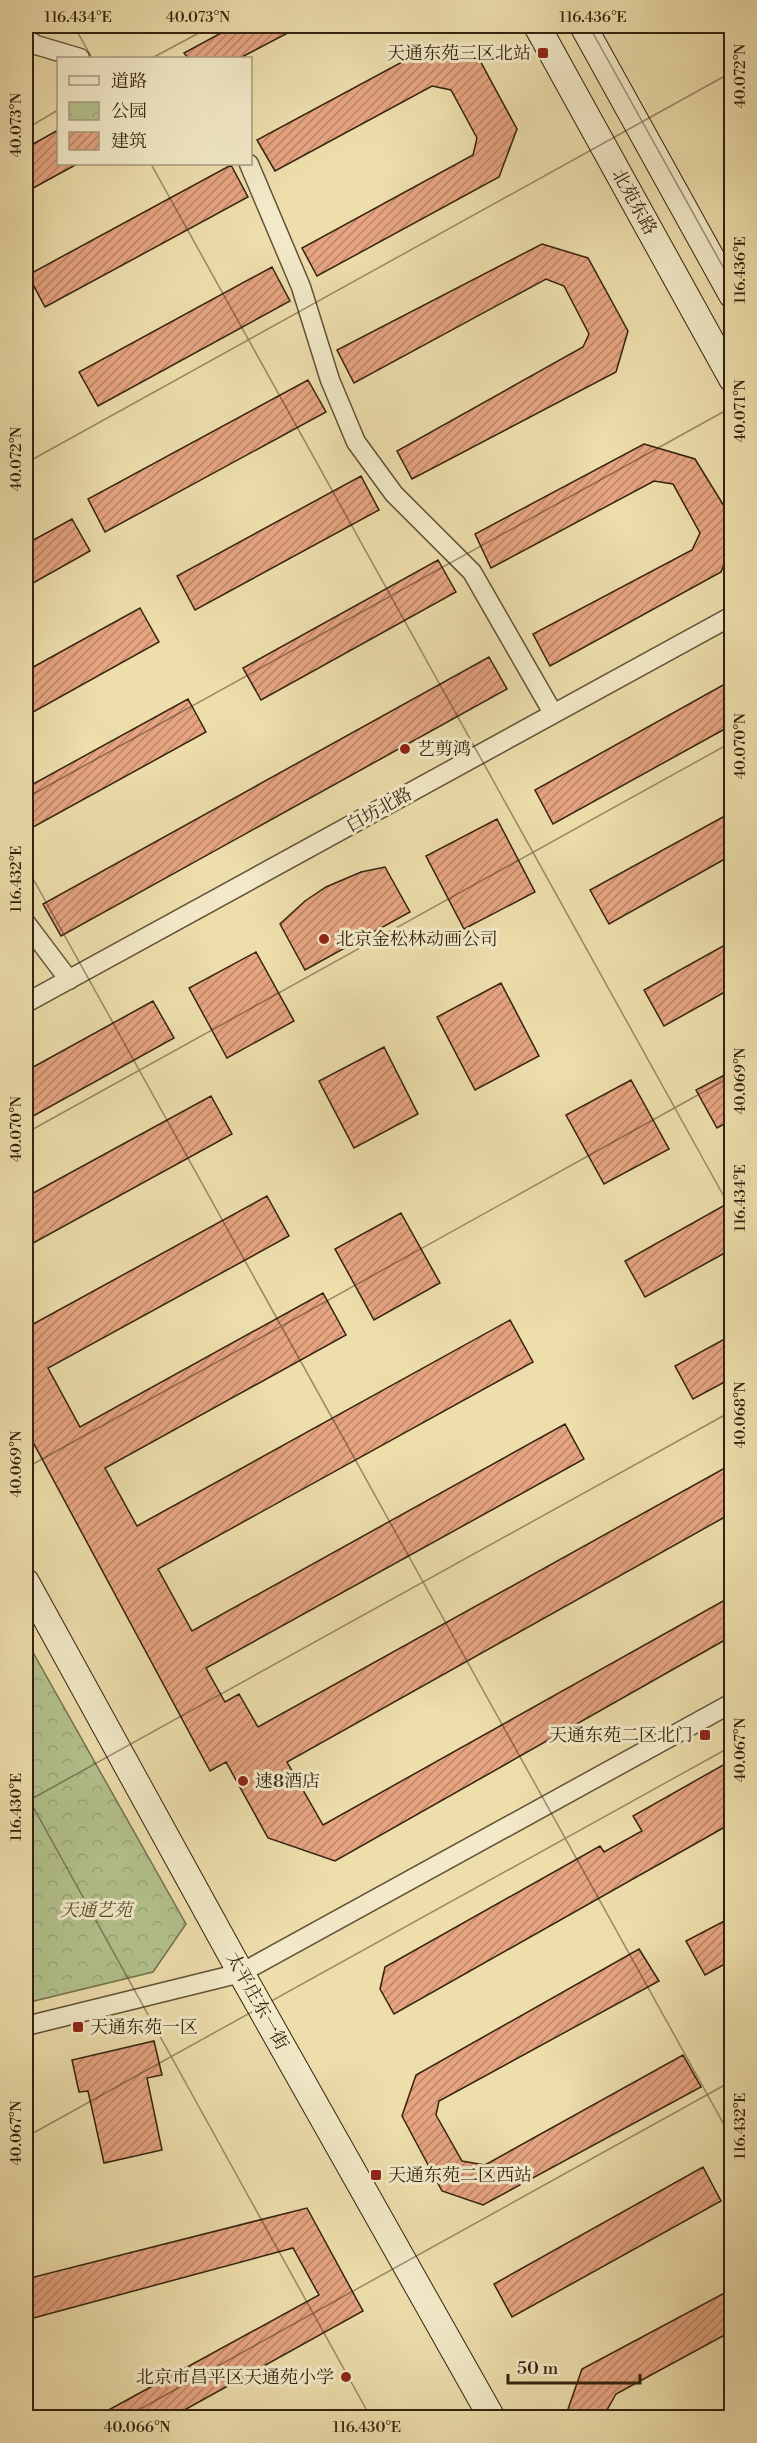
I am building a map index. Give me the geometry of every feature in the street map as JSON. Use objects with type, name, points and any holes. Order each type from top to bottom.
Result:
[{"type":"street","name":"北苑东路","points":[[537,26],[732,379]]},
{"type":"street","points":[[583,26],[724,263],[732,295]]},
{"type":"street","points":[[29,44],[76,57]]},
{"type":"street","points":[[249,165],[302,287],[330,380],[356,442],[394,494],[472,572],[554,713]]},
{"type":"street","name":"白坊北路","points":[[26,1003],[732,616]]},
{"type":"street","points":[[26,923],[69,980]]},
{"type":"street","name":"太平庄东一街","points":[[26,1582],[241,1973],[492,2418]]},
{"type":"street","points":[[26,2026],[241,1973],[732,1703]]},
{"type":"green space","name":"天通艺苑","points":[[26,1640],[186,1924],[153,1972],[26,2003]]},
{"type":"building","points":[[234,26],[301,26],[242,57],[187,57],[184,53]]},
{"type":"building","points":[[428,48],[478,57],[517,129],[499,177],[317,276],[302,248],[473,155],[477,138],[451,90],[432,86],[275,171],[257,140]]},
{"type":"building","points":[[57,131],[57,165],[75,165],[26,192],[26,148]]},
{"type":"building","points":[[231,165],[248,197],[45,307],[28,275]]},
{"type":"building","points":[[542,244],[588,258],[628,331],[616,372],[412,479],[397,451],[583,347],[589,334],[564,286],[546,279],[354,383],[337,350]]},
{"type":"building","points":[[272,267],[290,301],[98,406],[79,372]]},
{"type":"building","points":[[308,380],[326,412],[105,532],[88,499]]},
{"type":"building","points":[[644,444],[695,459],[732,519],[732,545],[721,572],[550,666],[533,634],[692,550],[700,533],[673,484],[654,481],[491,568],[475,534]]},
{"type":"building","points":[[361,476],[379,510],[195,610],[177,576]]},
{"type":"building","points":[[72,519],[90,551],[26,587],[26,544]]},
{"type":"building","points":[[438,560],[456,592],[261,700],[243,668]]},
{"type":"building","points":[[140,608],[159,642],[26,716],[26,671]]},
{"type":"building","points":[[489,657],[507,689],[61,936],[43,904]]},
{"type":"building","points":[[732,680],[732,725],[553,824],[535,790]]},
{"type":"building","points":[[188,699],[206,732],[26,831],[26,788]]},
{"type":"building","points":[[732,812],[732,855],[609,924],[590,890]]},
{"type":"building","points":[[497,819],[535,892],[464,929],[426,856]]},
{"type":"building","points":[[385,867],[410,912],[305,970],[280,924],[305,901],[326,887],[361,872]]},
{"type":"building","points":[[732,941],[732,988],[664,1026],[644,990]]},
{"type":"building","points":[[256,952],[294,1021],[227,1058],[189,988]]},
{"type":"building","points":[[501,983],[539,1056],[475,1090],[437,1017]]},
{"type":"building","points":[[153,1001],[174,1038],[26,1120],[26,1071]]},
{"type":"building","points":[[384,1047],[418,1114],[354,1148],[319,1081]]},
{"type":"building","points":[[732,1071],[732,1120],[717,1128],[696,1090]]},
{"type":"building","points":[[631,1080],[669,1149],[604,1184],[566,1115]]},
{"type":"building","points":[[211,1096],[232,1134],[26,1247],[26,1197]]},
{"type":"building","points":[[267,1196],[289,1236],[48,1368],[80,1427],[323,1293],[346,1335],[105,1468],[137,1526],[510,1320],[533,1362],[158,1569],[192,1631],[565,1424],[584,1459],[206,1668],[225,1702],[239,1694],[258,1727],[732,1464],[732,1513],[287,1762],[323,1825],[732,1596],[732,1636],[335,1861],[268,1838],[226,1762],[210,1771],[26,1429],[26,1328]]},
{"type":"building","points":[[732,1201],[732,1249],[645,1297],[625,1261]]},
{"type":"building","points":[[401,1213],[440,1283],[374,1320],[335,1249]]},
{"type":"building","points":[[732,1335],[732,1378],[693,1399],[675,1366]]},
{"type":"building","points":[[732,1760],[732,1823],[394,2014],[380,1989],[385,1967],[600,1846],[604,1852],[642,1831],[633,1816]]},
{"type":"building","points":[[732,1917],[732,1960],[705,1975],[686,1941]]},
{"type":"building","points":[[639,1949],[659,1981],[439,2101],[436,2115],[462,2161],[485,2165],[683,2055],[701,2087],[483,2205],[442,2191],[402,2116],[416,2075]]},
{"type":"building","points":[[154,2041],[162,2075],[147,2078],[162,2150],[104,2163],[88,2091],[79,2092],[72,2060]]},
{"type":"building","points":[[703,2167],[721,2201],[512,2317],[494,2284]]},
{"type":"building","points":[[307,2208],[363,2311],[170,2418],[94,2418],[319,2295],[293,2248],[26,2320],[26,2279]]},
{"type":"building","points":[[732,2289],[732,2331],[616,2394],[607,2410],[611,2418],[570,2418],[567,2412],[582,2369]]},
{"type":"place","name":"天通东苑三区北站","points":[[543,53]]},
{"type":"place","name":"艺剪鸿","points":[[405,749]]},
{"type":"place","name":"北京金松林动画公司","points":[[324,939]]},
{"type":"place","name":"天通东苑二区北门","points":[[705,1735]]},
{"type":"place","name":"速8酒店","points":[[243,1781]]},
{"type":"place","name":"天通东苑一区","points":[[78,2027]]},
{"type":"place","name":"天通东苑二区西站","points":[[376,2175]]},
{"type":"place","name":"北京市昌平区天通苑小学","points":[[346,2377]]}]
